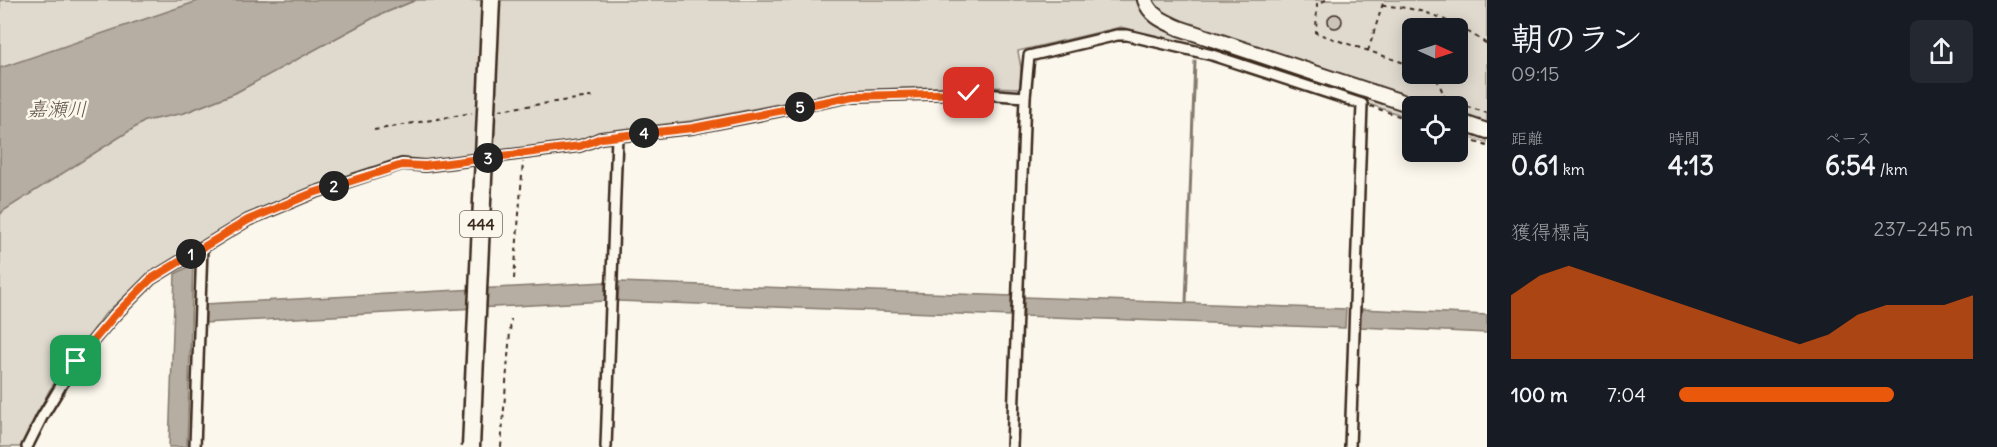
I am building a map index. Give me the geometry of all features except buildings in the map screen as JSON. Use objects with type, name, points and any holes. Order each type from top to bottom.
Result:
[{"type":"highway","name":"444","points":[[471,447],[491,0]]},
{"type":"street","points":[[1145,0],[1148,9],[1158,18],[1179,28],[1402,102]]},
{"type":"street","points":[[1012,447],[1025,98],[1029,56],[1117,35],[1127,35],[1212,55],[1362,104],[1350,447]]},
{"type":"street","points":[[27,447],[42,417],[76,361],[115,315],[151,279],[248,220],[313,193],[402,165],[425,166],[580,146],[601,138],[693,128],[854,96],[969,93],[1025,98]]},
{"type":"street","points":[[1468,124],[1487,131]]},
{"type":"street","points":[[606,447],[617,136]]},
{"type":"street","points":[[195,447],[202,247]]},
{"type":"path","points":[[1326,0],[1317,4],[1316,33],[1402,62]]},
{"type":"path","points":[[1368,51],[1384,0]]},
{"type":"path","points":[[1382,6],[1412,9],[1430,14],[1464,29],[1487,44]]},
{"type":"path","points":[[1439,84],[1446,100],[1487,113]]},
{"type":"path","points":[[1362,104],[1402,117]]},
{"type":"path","points":[[1468,139],[1487,146]]},
{"type":"path","points":[[514,279],[523,153]]},
{"type":"path","points":[[501,447],[511,319]]},
{"type":"shaded area","points":[[0,0],[268,0],[0,74]]},
{"type":"shaded area","points":[[416,0],[1487,0],[1487,126],[1468,119],[1468,96],[1402,96],[1174,19],[1155,8],[1153,3],[1139,6],[1153,20],[1402,108],[1402,115],[1210,51],[1121,27],[1018,51],[1021,68],[1020,88],[958,86],[850,90],[691,121],[598,132],[581,141],[429,162],[401,162],[314,187],[244,216],[149,274],[105,314],[49,391],[21,447],[0,447],[0,158],[103,122],[184,113],[235,93],[375,17]]},
{"type":"shaded area","points":[[1468,131],[1487,137],[1487,143],[1468,137]]},
{"type":"water","name":"嘉瀬川","points":[[201,0],[416,0],[375,17],[235,93],[184,113],[145,121],[0,215],[0,68]]},
{"type":"water","points":[[193,264],[187,447],[169,447],[175,274]]},
{"type":"water","points":[[605,282],[605,301],[204,323],[205,304]]},
{"type":"water","points":[[619,282],[1012,296],[1011,316],[618,301]]},
{"type":"water","points":[[1024,297],[1346,309],[1345,328],[1024,316]]},
{"type":"water","points":[[1361,309],[1487,315],[1487,333],[1360,327]]},
{"type":"waterway","points":[[1186,303],[1195,61]]},
{"type":"route","points":[[76,361],[115,315],[151,279],[202,247],[248,220],[313,193],[402,165],[425,166],[580,146],[601,138],[693,128],[854,96],[969,93]]}]
